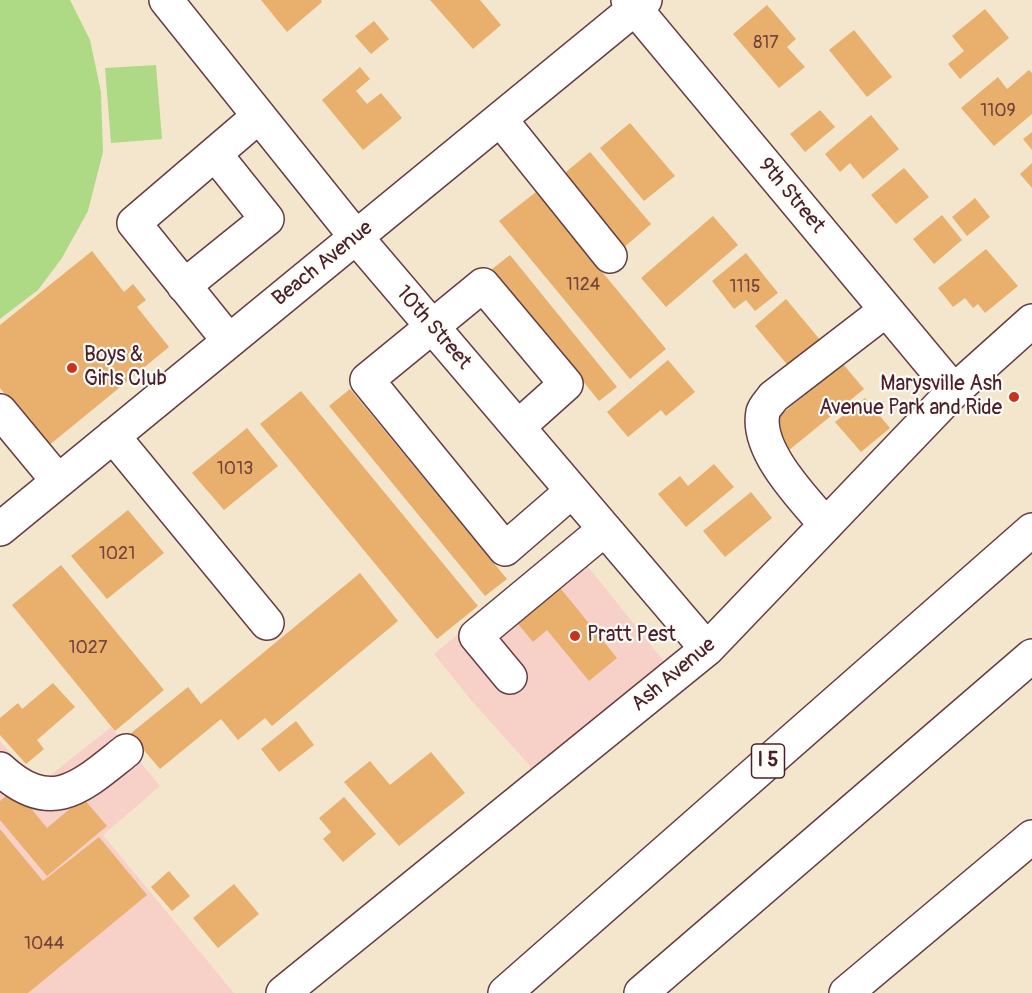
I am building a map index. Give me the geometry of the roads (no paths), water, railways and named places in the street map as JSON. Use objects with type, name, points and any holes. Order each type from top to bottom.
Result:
[{"type":"main road","name":"10th Street","points":[[166,0],[356,237],[707,649]]},
{"type":"main road","name":"Beach Avenue","points":[[0,529],[500,119],[636,3]]},
{"type":"main road","name":"9th Street","points":[[636,3],[954,391]]},
{"type":"main road","points":[[229,341],[134,224],[259,116]]},
{"type":"main road","points":[[500,119],[610,256]]},
{"type":"main road","points":[[184,286],[267,219],[215,154]]},
{"type":"main road","points":[[518,427],[567,384],[483,285],[367,380],[505,549],[572,491]]},
{"type":"main road","points":[[826,525],[795,489],[775,460],[762,425],[764,409],[773,397],[886,309]]},
{"type":"main road","name":"Ash Avenue","points":[[283,993],[707,649],[954,391],[1032,321]]},
{"type":"main road","points":[[0,411],[58,481]]},
{"type":"main road","points":[[113,436],[267,624]]},
{"type":"main road","points":[[510,677],[476,636],[605,529]]},
{"type":"main road","name":"I 5","points":[[505,993],[1032,530]]},
{"type":"main road","points":[[641,993],[1032,656]]},
{"type":"main road","points":[[0,770],[9,778],[31,790],[53,794],[66,792],[85,784],[126,751]]},
{"type":"main road","points":[[846,993],[1032,837]]},
{"type":"place","name":"Boys & Girls Club","points":[[72,368]]},
{"type":"place","name":"Marysville Ash Avenue Park and Ride","points":[[1014,397]]},
{"type":"place","name":"Pratt Pest","points":[[575,636]]}]
